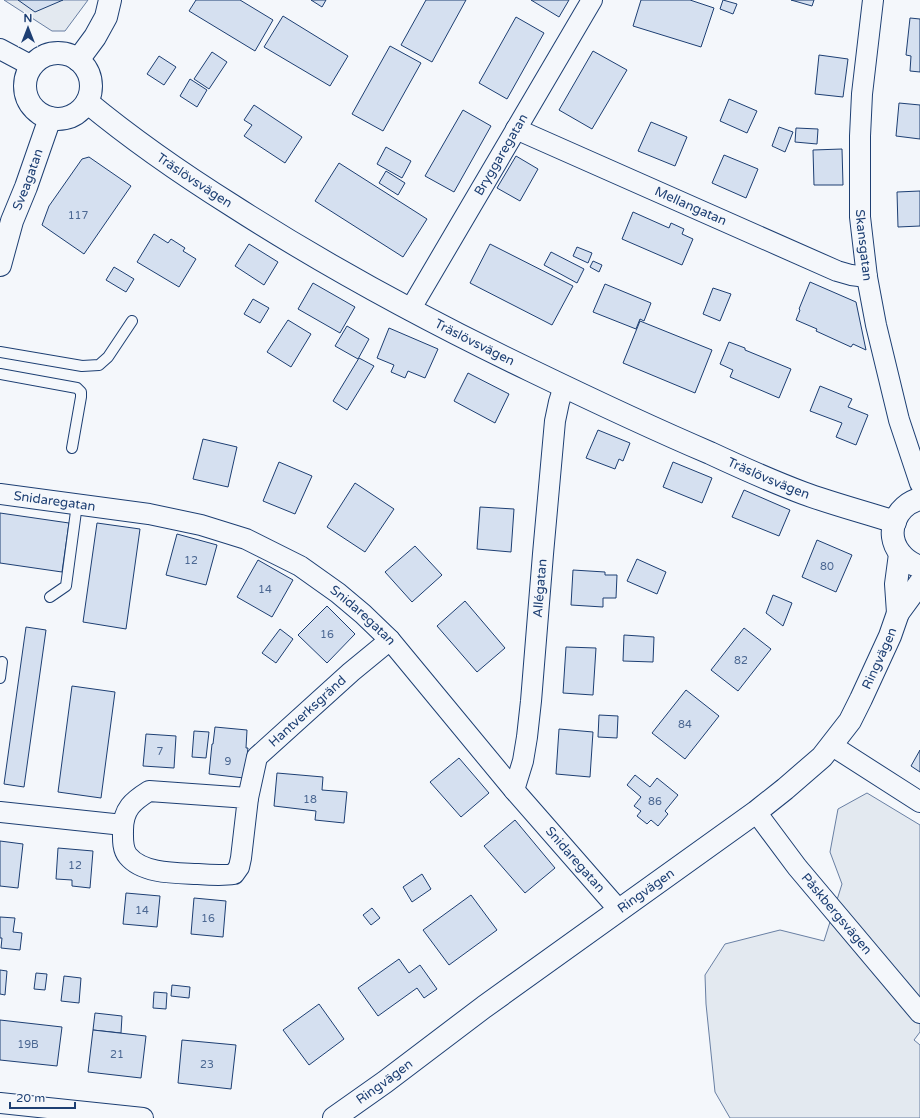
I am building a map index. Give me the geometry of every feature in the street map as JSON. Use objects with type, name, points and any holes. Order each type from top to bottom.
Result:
[{"type":"street","points":[[78,60],[95,37],[106,17],[110,0]]},
{"type":"street","name":"Bryggaregatan","points":[[410,310],[592,0]]},
{"type":"street","name":"Skansgatan","points":[[873,0],[862,94],[860,136],[860,217],[867,277],[876,325],[899,420],[920,483]]},
{"type":"street","points":[[0,49],[32,66]]},
{"type":"street","points":[[59,53],[69,55],[78,60],[89,75],[91,84],[90,94],[82,110],[67,118],[58,119],[50,118],[34,109],[28,101],[25,83],[27,74],[32,66],[39,59],[59,53]]},
{"type":"street","name":"Träslövsvägen","points":[[87,102],[117,127],[217,196],[348,276],[410,310],[493,352],[672,437],[803,493],[895,522]]},
{"type":"street","name":"Sveagatan","points":[[0,265],[12,221],[26,187],[50,118]]},
{"type":"street","name":"Mellangatan","points":[[516,129],[837,271],[867,277]]},
{"type":"street","name":"Allégatan","points":[[514,790],[523,761],[527,737],[542,554],[555,421],[558,402],[564,386]]},
{"type":"street","name":"Snidaregatan","points":[[0,494],[163,516],[201,525],[246,539],[300,566],[338,593],[390,640],[514,790],[618,910]]},
{"type":"street","points":[[920,499],[906,505],[899,512],[893,528],[894,542],[900,554],[912,564],[920,567]]},
{"type":"street","name":"Ringvägen","points":[[898,613],[896,584],[900,554]]},
{"type":"street","name":"Ringvägen","points":[[334,1118],[385,1082],[484,1007],[756,812],[822,757],[850,721],[890,636],[898,613],[920,583]]},
{"type":"street","name":"Hantverksgränd","points":[[248,798],[149,792],[138,798],[128,808],[123,825],[123,845],[127,856],[139,865],[169,873],[224,876],[234,874],[241,858],[248,798],[257,757],[351,672],[390,640]]},
{"type":"street","points":[[831,745],[920,802]]},
{"type":"street","points":[[0,812],[123,825]]},
{"type":"street","name":"Påskbergsvägen","points":[[756,812],[797,867],[920,1013]]},
{"type":"street","points":[[0,1103],[143,1118]]},
{"type":"lane","points":[[0,352],[82,366],[99,365],[108,357],[132,321]]},
{"type":"lane","points":[[0,374],[77,388],[81,392],[72,448]]},
{"type":"lane","points":[[50,597],[66,586],[77,504]]},
{"type":"lane","points":[[0,678],[2,662]]},
{"type":"shaded area","points":[[4,0],[88,0],[65,31],[52,31]]},
{"type":"shaded area","points":[[867,793],[920,825],[920,1032],[914,1040],[920,1045],[920,1118],[730,1118],[715,1092],[706,1004],[705,975],[725,944],[780,930],[824,941],[842,884],[830,852],[838,809]]},
{"type":"building","points":[[18,0],[63,0],[35,12]]},
{"type":"building","points":[[196,0],[240,0],[273,20],[255,51],[189,11]]},
{"type":"building","points":[[311,0],[326,0],[322,7]]},
{"type":"building","points":[[426,0],[466,0],[432,62],[401,45]]},
{"type":"building","points":[[531,0],[569,0],[559,17]]},
{"type":"building","points":[[641,0],[690,0],[714,8],[701,47],[633,26]]},
{"type":"building","points":[[723,0],[737,4],[733,14],[720,9]]},
{"type":"building","points":[[791,0],[814,0],[812,6]]},
{"type":"building","points":[[283,16],[348,56],[330,86],[264,47]]},
{"type":"building","points":[[516,17],[544,33],[507,99],[479,83]]},
{"type":"building","points":[[910,18],[920,19],[920,72],[910,71],[911,56],[906,55]]},
{"type":"building","points":[[390,46],[421,63],[383,131],[352,114]]},
{"type":"building","points":[[593,51],[627,70],[592,129],[559,110]]},
{"type":"building","points":[[212,52],[227,62],[209,89],[194,79]]},
{"type":"building","points":[[819,55],[848,59],[843,97],[815,94]]},
{"type":"building","points":[[159,56],[176,67],[164,85],[147,74]]},
{"type":"building","points":[[190,79],[207,90],[197,107],[180,96]]},
{"type":"building","points":[[729,99],[757,111],[747,133],[720,121]]},
{"type":"building","points":[[899,103],[920,105],[920,139],[896,136]]},
{"type":"building","points":[[254,105],[302,137],[285,163],[244,136],[252,125],[244,120]]},
{"type":"building","points":[[463,110],[491,126],[454,192],[425,176]]},
{"type":"building","points":[[651,122],[687,137],[675,166],[638,151]]},
{"type":"building","points":[[779,127],[793,132],[785,152],[772,146]]},
{"type":"building","points":[[796,128],[818,129],[817,144],[795,142]]},
{"type":"building","points":[[386,147],[411,161],[402,178],[377,164]]},
{"type":"building","points":[[842,149],[843,185],[814,185],[813,150]]},
{"type":"building","points":[[724,155],[758,169],[746,198],[712,183]]},
{"type":"building","points":[[516,156],[538,169],[520,201],[497,188]]},
{"type":"building","points":[[89,157],[131,186],[84,254],[42,225],[49,206],[82,159]]},
{"type":"building","points":[[339,163],[427,219],[403,257],[315,201]]},
{"type":"building","points":[[386,171],[405,183],[398,195],[379,183]]},
{"type":"building","points":[[920,191],[920,226],[898,227],[897,192]]},
{"type":"building","points":[[633,212],[669,228],[671,223],[684,229],[682,234],[693,239],[682,265],[622,239]]},
{"type":"building","points":[[154,234],[168,243],[171,239],[185,248],[183,251],[196,259],[179,287],[137,262]]},
{"type":"building","points":[[249,244],[278,262],[264,285],[235,266]]},
{"type":"building","points":[[490,244],[573,286],[552,325],[470,283]]},
{"type":"building","points":[[577,247],[592,253],[588,263],[573,256]]},
{"type":"building","points":[[551,252],[584,269],[577,283],[544,265]]},
{"type":"building","points":[[593,261],[602,265],[599,272],[590,267]]},
{"type":"building","points":[[114,267],[134,279],[126,292],[106,280]]},
{"type":"building","points":[[810,282],[856,302],[866,350],[853,344],[851,347],[796,320]]},
{"type":"building","points":[[313,283],[355,307],[340,333],[298,309]]},
{"type":"building","points":[[605,284],[651,303],[644,321],[640,319],[636,329],[593,312]]},
{"type":"building","points":[[713,288],[731,294],[720,321],[703,314]]},
{"type":"building","points":[[253,299],[269,308],[260,323],[244,314]]},
{"type":"building","points":[[288,320],[311,334],[291,367],[267,352]]},
{"type":"building","points":[[640,321],[712,350],[695,393],[623,363]]},
{"type":"building","points":[[347,326],[369,339],[358,359],[335,346]]},
{"type":"building","points":[[389,328],[438,349],[425,378],[408,371],[405,378],[391,372],[394,365],[377,358]]},
{"type":"building","points":[[729,342],[791,369],[779,398],[730,377],[733,370],[720,364]]},
{"type":"building","points":[[359,358],[374,366],[347,410],[333,401]]},
{"type":"building","points":[[468,373],[509,394],[495,423],[454,401]]},
{"type":"building","points":[[820,386],[852,399],[848,407],[868,415],[856,445],[836,437],[842,423],[810,411]]},
{"type":"building","points":[[598,430],[630,443],[623,461],[619,459],[615,469],[586,458]]},
{"type":"building","points":[[203,439],[237,447],[228,487],[193,479]]},
{"type":"building","points":[[279,462],[312,476],[295,514],[263,501]]},
{"type":"building","points":[[673,462],[712,478],[702,503],[663,487]]},
{"type":"building","points":[[355,483],[394,509],[365,552],[327,527]]},
{"type":"building","points":[[744,490],[790,510],[779,536],[732,517]]},
{"type":"building","points":[[480,507],[514,509],[511,552],[477,549]]},
{"type":"building","points":[[0,513],[69,523],[62,572],[0,563]]},
{"type":"building","points":[[97,523],[140,529],[126,629],[83,622]]},
{"type":"building","points":[[177,534],[217,545],[206,585],[166,575]]},
{"type":"building","points":[[817,540],[852,555],[836,592],[802,577]]},
{"type":"building","points":[[415,546],[442,575],[412,602],[385,572]]},
{"type":"building","points":[[637,559],[666,572],[657,594],[627,581]]},
{"type":"building","points":[[258,560],[293,580],[272,617],[237,597]]},
{"type":"building","points":[[573,570],[605,572],[605,575],[617,575],[616,598],[603,598],[603,607],[571,605]]},
{"type":"building","points":[[773,595],[792,603],[783,626],[766,613]]},
{"type":"building","points":[[465,601],[505,648],[477,672],[437,626]]},
{"type":"building","points":[[327,606],[355,634],[327,663],[298,635]]},
{"type":"building","points":[[26,627],[46,630],[24,787],[4,784]]},
{"type":"building","points":[[744,628],[771,649],[738,691],[711,670]]},
{"type":"building","points":[[280,629],[293,639],[276,663],[262,653]]},
{"type":"building","points":[[624,635],[654,637],[653,662],[623,661]]},
{"type":"building","points":[[566,647],[596,648],[593,695],[563,693]]},
{"type":"building","points":[[72,686],[115,692],[101,798],[58,792]]},
{"type":"building","points":[[686,690],[719,716],[685,759],[652,733]]},
{"type":"building","points":[[599,715],[618,716],[617,738],[598,737]]},
{"type":"building","points":[[215,727],[247,730],[246,748],[248,748],[244,778],[209,774]]},
{"type":"building","points":[[559,729],[593,732],[590,777],[556,774]]},
{"type":"building","points":[[194,731],[209,732],[206,758],[192,757]]},
{"type":"building","points":[[146,734],[176,736],[174,768],[143,766]]},
{"type":"building","points":[[920,750],[920,772],[911,766]]},
{"type":"building","points":[[459,758],[489,793],[461,817],[430,782]]},
{"type":"building","points":[[277,773],[323,777],[322,790],[347,792],[344,823],[315,820],[316,811],[274,806]]},
{"type":"building","points":[[635,775],[650,787],[657,778],[678,795],[665,811],[668,814],[658,826],[651,820],[647,824],[637,816],[641,811],[634,806],[641,797],[627,785]]},
{"type":"building","points":[[515,820],[555,868],[525,893],[484,846]]},
{"type":"building","points":[[0,841],[23,844],[18,888],[0,886]]},
{"type":"building","points":[[58,848],[93,851],[90,888],[72,886],[72,880],[56,879]]},
{"type":"building","points":[[422,874],[431,889],[412,902],[403,887]]},
{"type":"building","points":[[126,893],[160,896],[157,927],[123,924]]},
{"type":"building","points":[[471,895],[497,930],[449,965],[423,930]]},
{"type":"building","points":[[194,898],[226,901],[223,937],[191,934]]},
{"type":"building","points":[[372,908],[380,918],[371,925],[363,915]]},
{"type":"building","points":[[0,917],[15,918],[13,932],[22,933],[20,950],[1,948],[2,938],[0,938]]},
{"type":"building","points":[[399,959],[409,973],[420,965],[437,989],[424,998],[417,988],[378,1016],[358,988]]},
{"type":"building","points":[[0,970],[7,971],[5,995],[0,994]]},
{"type":"building","points":[[36,973],[47,974],[45,990],[34,989]]},
{"type":"building","points":[[64,976],[81,978],[79,1003],[61,1001]]},
{"type":"building","points":[[172,985],[190,987],[189,998],[171,996]]},
{"type":"building","points":[[154,992],[167,993],[166,1009],[153,1008]]},
{"type":"building","points":[[319,1004],[344,1039],[309,1065],[283,1030]]},
{"type":"building","points":[[95,1013],[122,1016],[121,1033],[93,1030]]},
{"type":"building","points":[[0,1020],[62,1027],[57,1066],[0,1060]]},
{"type":"building","points":[[93,1030],[146,1036],[141,1078],[88,1072]]},
{"type":"building","points":[[182,1040],[236,1045],[231,1089],[178,1083]]}]
